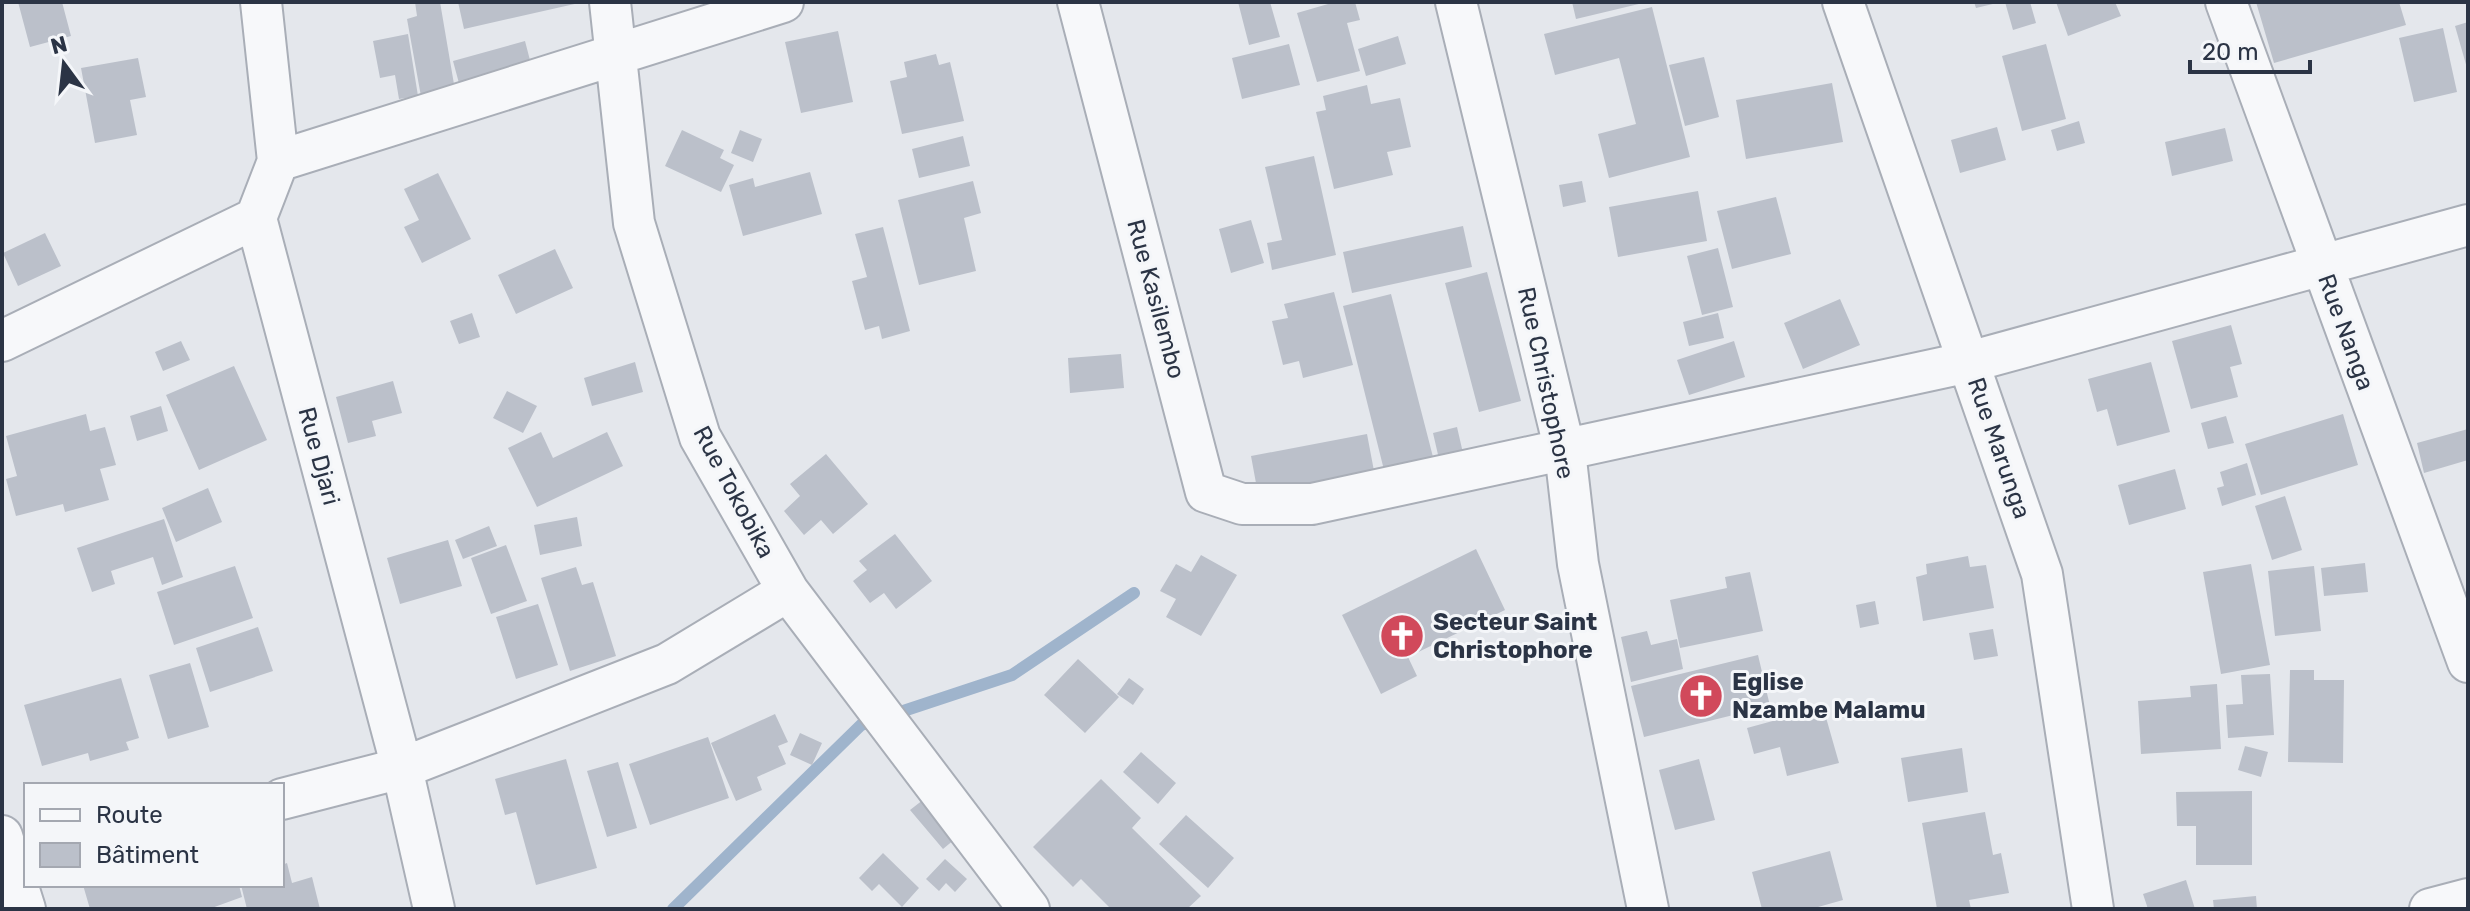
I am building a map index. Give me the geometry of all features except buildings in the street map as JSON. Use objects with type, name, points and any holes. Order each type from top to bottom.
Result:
[{"type":"street","points":[[2,341],[256,218],[278,161],[261,2]]},
{"type":"street","name":"Rue Tokobika","points":[[610,2],[634,223],[696,423],[788,591],[1029,909]]},
{"type":"street","points":[[278,161],[783,2]]},
{"type":"street","name":"Rue Kasilembo","points":[[1078,2],[1206,492],[1242,504],[1312,504],[1565,451]]},
{"type":"street","name":"Rue Christophore","points":[[1456,2],[1565,451],[1578,564],[1648,909]]},
{"type":"street","name":"Rue Marunga","points":[[1843,2],[2042,574],[2093,909]]},
{"type":"street","name":"Rue Nanga","points":[[2226,2],[2468,662]]},
{"type":"street","name":"Rue Djari","points":[[256,218],[402,768],[434,909]]},
{"type":"street","points":[[1565,451],[1969,362],[2468,225]]},
{"type":"street","points":[[284,798],[402,768],[667,664],[788,591]]},
{"type":"street","points":[[14,857],[25,909]]},
{"type":"street","points":[[2430,909],[2468,899]]},
{"type":"waterway","points":[[673,909],[861,725],[1012,675],[1134,593]]},
{"type":"place","name":"Secteur Saint Christophore","points":[[1402,636]]},
{"type":"place","name":"Eglise Nzambe Malamu","points":[[1701,696]]}]
